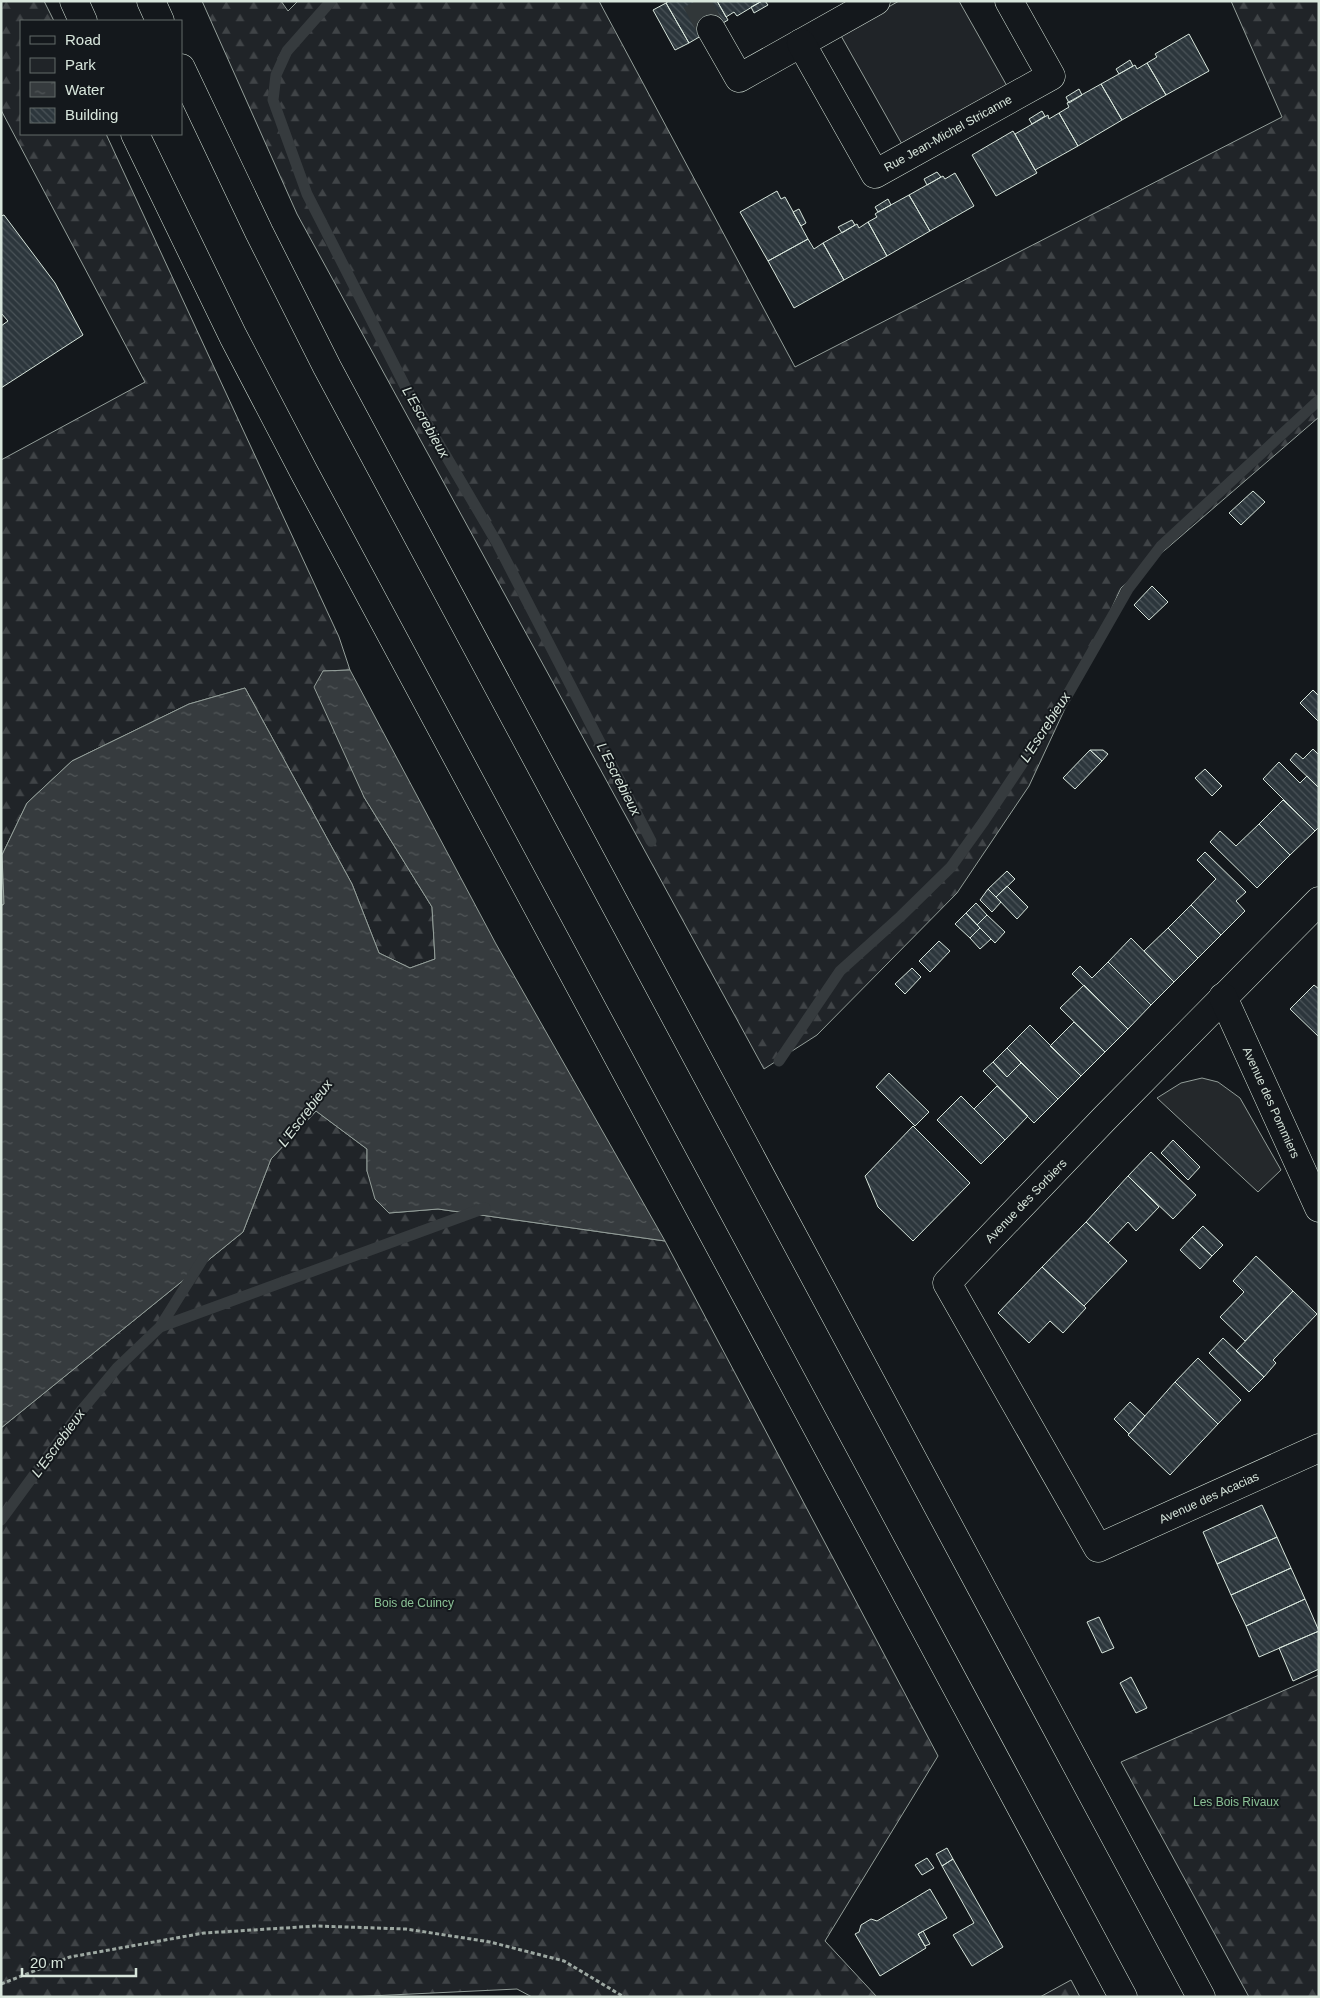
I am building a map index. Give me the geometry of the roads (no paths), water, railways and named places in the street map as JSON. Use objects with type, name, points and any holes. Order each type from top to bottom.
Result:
[{"type":"main road","points":[[74,1],[84,20]]},
{"type":"main road","points":[[151,1],[160,20]]},
{"type":"main road","points":[[711,29],[739,78],[876,1]]},
{"type":"main road","name":"Rue Jean-Michel Stricanne","points":[[801,43],[875,174],[1051,76],[1009,1]]},
{"type":"main road","points":[[182,70],[258,232],[327,367],[1201,1997]]},
{"type":"main road","points":[[135,135],[217,303],[304,472],[1123,1997]]},
{"type":"main road","name":"Avenue des Sorbiers","points":[[1098,1548],[947,1283],[1223,997],[1319,901]]},
{"type":"main road","name":"Avenue des Pommiers","points":[[1223,997],[1319,1208]]},
{"type":"main road","name":"Avenue des Acacias","points":[[1098,1548],[1319,1448]]},
{"type":"water","points":[[350,670],[496,944],[665,1241],[438,1209],[389,1213],[375,1199],[367,1171],[367,1149],[316,1111],[271,1159],[243,1232],[1,1428],[1,906],[4,904],[2,855],[27,803],[72,761],[189,704],[245,688],[352,884],[379,953],[410,968],[435,959],[432,907],[364,797],[314,687],[323,671]]},
{"type":"waterway","name":"L'Escrebieux","points":[[331,1],[287,51],[276,75],[273,100],[307,194],[405,386],[497,543],[651,841]]},
{"type":"waterway","name":"L'Escrebieux","points":[[779,1061],[840,971],[901,916],[951,867],[1064,701],[1128,589],[1161,546],[1319,400]]},
{"type":"waterway","name":"L'Escrebieux","points":[[160,1327],[485,1208]]},
{"type":"waterway","name":"L'Escrebieux","points":[[1,1520],[81,1411],[117,1368],[160,1327],[204,1257]]},
{"type":"tunnel","points":[[696,1],[711,29]]},
{"type":"park label","name":"Bois de Cuincy","points":[[414,1603]]},
{"type":"park label","name":"Les Bois Rivaux","points":[[1236,1802]]}]
